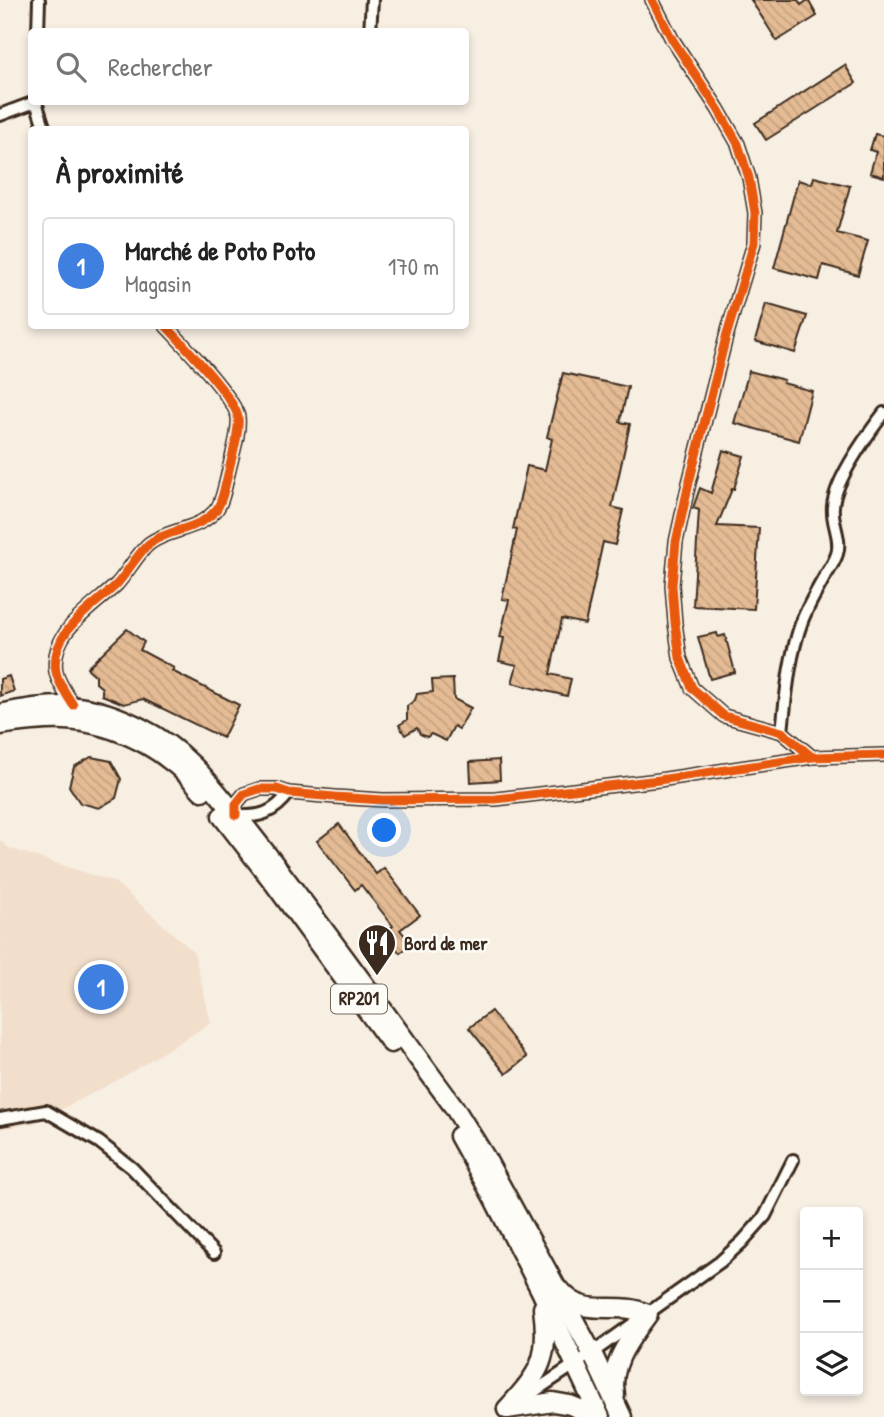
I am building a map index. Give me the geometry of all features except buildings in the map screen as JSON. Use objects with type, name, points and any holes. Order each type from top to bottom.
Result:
[{"type":"main road","name":"RP201","points":[[0,714],[56,705],[95,709],[144,729],[170,745],[200,771],[255,837],[454,1107],[485,1157],[548,1288],[574,1364],[599,1417]]},
{"type":"main road","name":"RP201","points":[[0,725],[64,720],[92,723],[113,729],[163,754],[195,782],[274,883],[453,1125],[548,1288],[592,1353],[620,1412]]},
{"type":"main road","points":[[501,1413],[532,1380],[541,1363],[545,1345],[548,1288],[586,1307],[631,1309],[648,1314],[620,1354],[615,1371],[613,1387],[620,1412]]},
{"type":"main road","points":[[501,1413],[553,1402],[570,1405],[599,1417]]},
{"type":"street","points":[[38,28],[39,0]]},
{"type":"street","points":[[370,28],[372,0]]},
{"type":"street","points":[[652,0],[738,144],[749,178],[755,213],[754,243],[726,337],[676,542],[672,585],[680,658],[692,688],[724,716],[782,733],[812,757]]},
{"type":"street","points":[[0,116],[28,105]]},
{"type":"street","points":[[36,105],[44,126]]},
{"type":"street","points":[[73,705],[56,673],[61,640],[77,620],[129,570],[150,542],[202,522],[218,508],[224,490],[237,417],[230,399],[169,329]]},
{"type":"street","points":[[782,733],[787,677],[802,622],[838,552],[839,540],[832,507],[835,493],[862,443],[884,412]]},
{"type":"street","points":[[289,793],[280,804],[265,813],[252,818],[236,815],[236,804],[244,794],[259,789],[383,800],[496,799],[659,780],[812,757],[884,755]]},
{"type":"street","points":[[0,1119],[46,1111],[99,1142],[132,1168],[214,1253]]},
{"type":"street","points":[[501,1413],[592,1353],[720,1262],[765,1216],[793,1160]]},
{"type":"shaded area","points":[[0,840],[9,848],[115,882],[194,952],[211,1023],[118,1080],[35,1123],[0,1129]]},
{"type":"cycle path","points":[[652,0],[672,39],[738,144],[749,178],[755,213],[754,243],[726,337],[676,542],[672,585],[680,658],[692,688],[724,716],[782,732],[812,757]]},
{"type":"cycle path","points":[[73,705],[56,672],[59,644],[66,632],[117,584],[150,543],[209,517],[216,510],[224,491],[237,436],[238,417],[218,384],[169,329]]},
{"type":"cycle path","points":[[236,815],[236,804],[244,794],[259,789],[383,800],[496,799],[659,780],[812,757],[884,755]]},
{"type":"place","name":"Bord de mer","points":[[377,977]]},
{"type":"place","name":"Marché de Poto Poto","points":[[101,987]]}]
